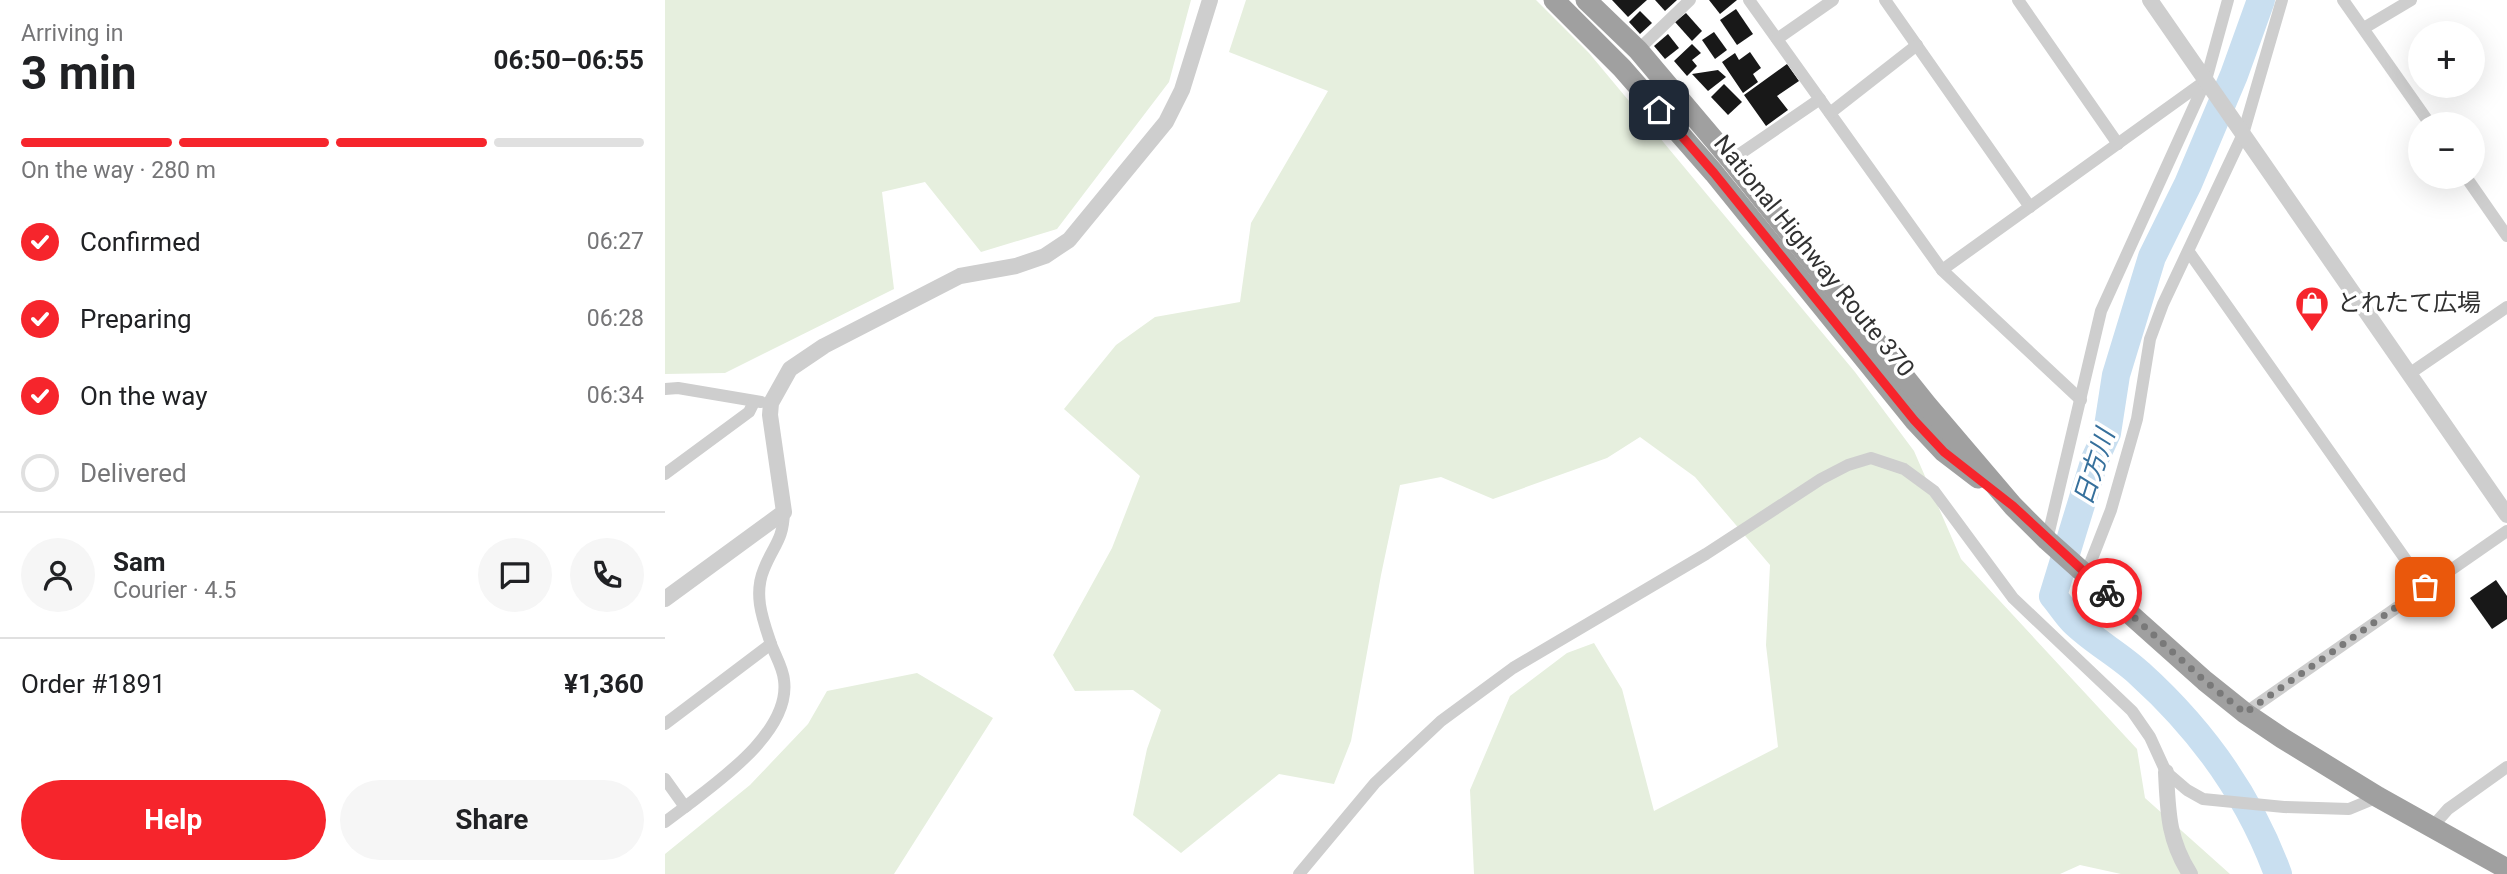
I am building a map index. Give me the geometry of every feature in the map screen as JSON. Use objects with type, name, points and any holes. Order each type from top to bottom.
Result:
[{"type":"highway","name":"National Highway Route 370","points":[[1554,0],[1622,68],[1705,162],[1914,420],[1944,452],[2013,506]]},
{"type":"highway","name":"National Highway Route 370","points":[[1586,0],[1638,50],[1731,160],[1927,405],[2013,506],[2050,543],[2205,681],[2245,713],[2378,797],[2507,869]]},
{"type":"street","points":[[665,822],[742,762],[761,741],[783,702],[784,679],[761,613],[758,594],[763,571],[783,532],[784,512],[773,440],[771,403],[790,369],[824,346],[960,276],[1016,266],[1045,256],[1069,240],[1166,122],[1182,90],[1210,0]]},
{"type":"street","points":[[1638,50],[1690,0]]},
{"type":"street","points":[[1749,0],[1942,270],[2081,400]]},
{"type":"street","points":[[1777,39],[1833,0]]},
{"type":"street","points":[[1885,0],[2030,207]]},
{"type":"street","points":[[2018,0],[2118,144]]},
{"type":"street","points":[[2150,0],[2507,515]]},
{"type":"street","points":[[2050,543],[2101,311],[2210,87],[2228,0]]},
{"type":"street","points":[[2084,573],[2111,510],[2137,419],[2150,339],[2162,304],[2189,252],[2240,130],[2283,0]]},
{"type":"street","points":[[2343,0],[2422,112]]},
{"type":"street","points":[[2364,29],[2411,0]]},
{"type":"street","points":[[1830,113],[1917,45]]},
{"type":"street","points":[[1942,270],[2118,144],[2210,87]]},
{"type":"street","points":[[1731,160],[1819,99]]},
{"type":"street","points":[[2474,189],[2507,236]]},
{"type":"street","points":[[2189,252],[2425,587]]},
{"type":"street","points":[[2409,374],[2507,307]]},
{"type":"street","points":[[665,389],[678,388],[771,403]]},
{"type":"street","points":[[665,474],[749,412],[754,402]]},
{"type":"street","points":[[1299,874],[1375,783],[1441,721],[1513,668],[1706,554],[1821,479],[1848,465],[1871,458],[1903,469],[1934,491],[2013,598],[2131,711],[2150,737],[2166,772],[2169,826],[2178,855],[2190,874]]},
{"type":"street","points":[[665,599],[784,512]]},
{"type":"street","points":[[2245,713],[2507,531]]},
{"type":"street","points":[[665,724],[771,645]]},
{"type":"street","points":[[2433,826],[2448,808],[2507,767]]},
{"type":"street","points":[[2166,772],[2187,790],[2203,799],[2284,807],[2350,809],[2378,797]]},
{"type":"street","points":[[665,779],[685,807]]},
{"type":"green space","points":[[665,0],[1191,0],[1169,82],[1057,229],[981,252],[925,182],[882,192],[894,289],[725,373],[665,374]]},
{"type":"green space","points":[[1246,0],[1536,0],[1589,53],[1855,372],[1914,451],[1961,559],[2137,749],[2145,798],[2230,874],[2121,874],[2080,865],[2060,874],[1474,874],[1470,790],[1510,696],[1567,653],[1594,643],[1622,689],[1654,811],[1778,747],[1766,645],[1770,565],[1695,477],[1640,437],[1607,458],[1493,499],[1441,477],[1400,485],[1351,741],[1334,784],[1279,774],[1181,853],[1133,815],[1147,749],[1161,710],[1133,690],[1075,691],[1053,655],[1112,548],[1140,476],[1064,409],[1116,345],[1155,317],[1240,302],[1251,223],[1328,91],[1229,52]]},
{"type":"green space","points":[[917,673],[993,718],[894,874],[665,874],[665,854],[750,785],[808,724],[827,691]]},
{"type":"building","points":[[1612,0],[1647,0],[1628,17]]},
{"type":"building","points":[[1655,0],[1677,0],[1665,11]]},
{"type":"building","points":[[1709,0],[1737,0],[1720,14]]},
{"type":"building","points":[[1736,9],[1753,34],[1737,45],[1720,20]]},
{"type":"building","points":[[1640,11],[1652,23],[1640,34],[1629,22]]},
{"type":"building","points":[[1686,13],[1702,31],[1692,41],[1675,22]]},
{"type":"building","points":[[1714,32],[1727,50],[1715,59],[1702,40]]},
{"type":"building","points":[[1668,34],[1679,48],[1665,59],[1654,46]]},
{"type":"building","points":[[1692,44],[1701,53],[1692,60],[1697,66],[1687,76],[1674,61]]},
{"type":"building","points":[[1750,52],[1761,68],[1753,74],[1758,82],[1743,93],[1722,62],[1735,53],[1739,60]]},
{"type":"building","points":[[1787,64],[1799,81],[1777,96],[1788,110],[1766,126],[1744,95]]},
{"type":"building","points":[[1718,70],[1726,77],[1708,91],[1692,74]]},
{"type":"building","points":[[1724,84],[1742,102],[1728,115],[1711,97]]},
{"type":"building","points":[[2496,580],[2507,596],[2507,619],[2492,629],[2470,598]]},
{"type":"waterway","name":"日方川","points":[[2261,0],[2234,75],[2188,184],[2152,257],[2116,375],[2107,433],[2095,459],[2053,596],[2070,618],[2132,667],[2204,741],[2253,817],[2278,874]]},
{"type":"way so far","points":[[2107,593],[2245,713],[2425,587]]},
{"type":"place","name":"とれたて広場","points":[[2312,333]]},
{"type":"route","points":[[1659,110],[1714,173],[1914,420],[1944,452],[2013,506],[2107,593]]}]
